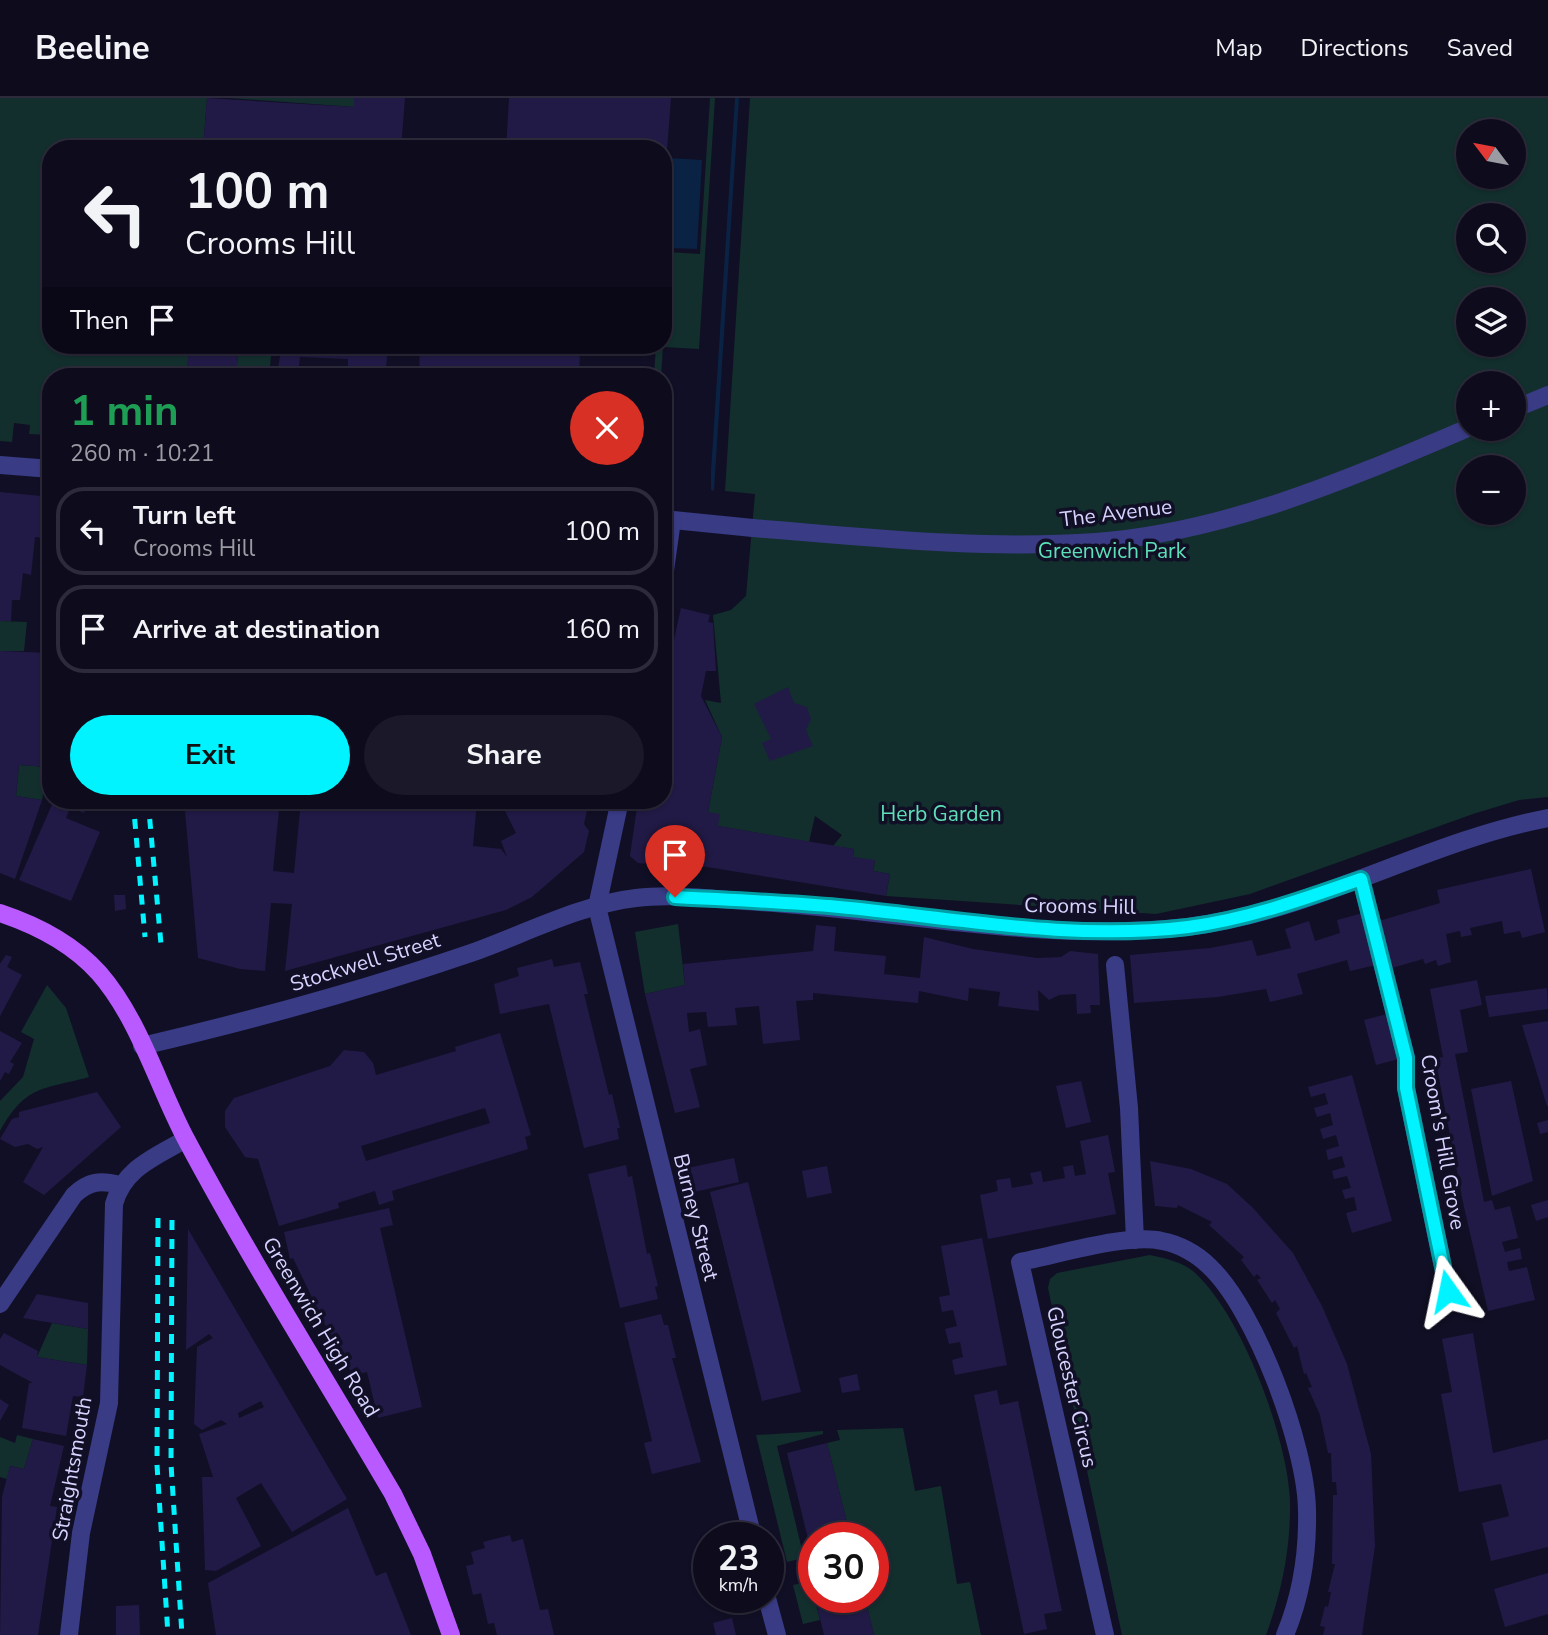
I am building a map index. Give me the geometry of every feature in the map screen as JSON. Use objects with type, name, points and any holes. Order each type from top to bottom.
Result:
[{"type":"main road","name":"Greenwich High Road","points":[[0,913],[73,948],[99,973],[121,1005],[186,1139],[393,1494],[422,1554],[451,1635]]},
{"type":"street","points":[[1526,404],[1548,395]]},
{"type":"street","name":"The Avenue","points":[[672,520],[939,543],[1097,541],[1181,529],[1262,509],[1335,485],[1456,433]]},
{"type":"street","points":[[0,465],[42,468]]},
{"type":"street","points":[[597,907],[618,809]]},
{"type":"street","name":"Crooms Hill","points":[[597,907],[635,898],[675,897],[839,907],[1015,928],[1112,931],[1187,927],[1241,917],[1361,879],[1464,841],[1548,818]]},
{"type":"street","name":"Croom's Hill Grove","points":[[1361,879],[1406,1058],[1406,1088],[1448,1291]]},
{"type":"street","name":"Stockwell Street","points":[[142,1046],[286,1010],[384,981],[597,907]]},
{"type":"street","name":"Burney Street","points":[[597,907],[748,1522]]},
{"type":"street","points":[[1115,965],[1129,1108],[1135,1240]]},
{"type":"street","points":[[0,1304],[74,1195],[91,1183],[103,1181],[120,1185],[143,1164],[186,1139]]},
{"type":"street","name":"Straightsmouth","points":[[69,1635],[81,1533],[109,1403],[114,1204],[120,1185]]},
{"type":"street","name":"Gloucester Circus","points":[[1105,1635],[1020,1262],[1135,1240],[1162,1241],[1189,1251],[1209,1266],[1241,1312],[1281,1394],[1298,1449],[1307,1507],[1306,1563],[1294,1613],[1285,1635]]},
{"type":"street","points":[[771,1613],[777,1635]]},
{"type":"green space","points":[[0,98],[207,98],[204,140],[42,140],[42,354],[188,354],[188,368],[42,368],[42,435],[29,434],[30,425],[14,423],[12,442],[0,441]]},
{"type":"green space","points":[[230,98],[354,98],[354,107]]},
{"type":"green space","points":[[710,98],[715,98],[699,349],[672,348],[672,252],[700,254]]},
{"type":"green space","name":"Greenwich Park","points":[[750,98],[1548,98],[1548,797],[1519,800],[1473,814],[1250,894],[1156,914],[886,896],[890,874],[873,871],[875,861],[853,857],[854,849],[833,846],[842,835],[815,816],[809,842],[718,826],[708,812],[722,737],[705,700],[721,703],[713,615],[731,610],[746,596],[755,494],[725,491]]},
{"type":"green space","points":[[238,354],[271,356],[270,368],[237,368]]},
{"type":"green space","points":[[655,354],[663,354],[662,368],[655,368]]},
{"type":"green space","points":[[0,621],[27,622],[24,651],[0,651]]},
{"type":"green space","points":[[19,765],[42,767],[42,800],[16,796]]},
{"type":"green space","points":[[678,924],[685,985],[645,994],[635,932]]},
{"type":"green space","points":[[47,985],[66,1008],[89,1077],[47,1088],[27,1097],[9,1116],[0,1131],[0,1101],[23,1077],[34,1039],[21,1032]]},
{"type":"green space","points":[[1150,1255],[1190,1269],[1212,1292],[1245,1346],[1271,1411],[1287,1474],[1290,1517],[1284,1569],[1266,1635],[1122,1635],[1048,1288],[1050,1279],[1057,1273]]},
{"type":"green space","points":[[52,1323],[88,1329],[87,1365],[37,1357]]},
{"type":"green space","points":[[903,1428],[915,1491],[941,1486],[957,1584],[970,1582],[981,1635],[874,1635],[869,1613],[889,1613],[889,1522],[847,1522],[827,1443],[840,1440],[837,1430]]},
{"type":"green space","points":[[823,1431],[823,1434],[777,1446],[798,1533],[798,1559],[787,1562],[784,1522],[777,1522],[756,1435]]},
{"type":"green space","points":[[17,1435],[33,1439],[24,1469],[10,1466],[7,1479],[0,1477],[0,1437],[15,1443]]},
{"type":"green space","points":[[798,1584],[798,1604],[793,1585]]},
{"type":"green space","points":[[800,1613],[818,1613],[820,1620],[803,1624]]},
{"type":"water","points":[[735,98],[739,98],[714,491],[711,490],[711,471]]},
{"type":"water","points":[[672,158],[702,160],[697,249],[672,248]]},
{"type":"building","points":[[207,98],[354,107],[354,98],[405,98],[402,140],[204,140]]},
{"type":"building","points":[[509,98],[671,98],[668,140],[507,140]]},
{"type":"building","points":[[188,354],[238,354],[237,368],[188,368]]},
{"type":"building","points":[[259,354],[387,354],[386,368],[348,367],[348,359],[300,357],[299,368],[278,368],[280,356]]},
{"type":"building","points":[[420,354],[580,354],[579,368],[419,368]]},
{"type":"building","points":[[0,492],[42,496],[42,538],[35,537],[31,575],[23,573],[20,600],[12,600],[11,621],[0,621]]},
{"type":"building","points":[[681,608],[710,615],[708,622],[713,623],[716,671],[706,671],[701,696],[722,737],[708,812],[720,814],[718,826],[854,849],[853,857],[875,860],[873,871],[890,874],[886,896],[701,866],[688,868],[638,863],[630,856],[637,809],[672,809],[672,648]]},
{"type":"building","points":[[0,651],[42,653],[42,767],[19,765],[16,796],[42,800],[15,879],[0,873]]},
{"type":"building","points":[[788,687],[794,703],[807,707],[811,719],[806,730],[813,746],[770,761],[762,743],[771,739],[754,704]]},
{"type":"building","points":[[50,809],[70,809],[66,818],[100,832],[71,901],[19,880]]},
{"type":"building","points":[[185,809],[279,809],[273,871],[294,873],[300,809],[476,809],[473,846],[501,849],[507,857],[501,841],[516,833],[504,809],[587,809],[584,824],[589,831],[584,852],[532,897],[506,910],[285,971],[292,904],[271,903],[265,971],[240,969],[198,958]]},
{"type":"building","points":[[1531,869],[1545,932],[1522,938],[1520,931],[1504,934],[1502,921],[1470,928],[1472,935],[1461,937],[1460,931],[1446,934],[1451,962],[1438,966],[1436,960],[1425,964],[1423,959],[1392,968],[1379,921],[1440,903],[1437,890]]},
{"type":"building","points":[[114,895],[125,895],[126,909],[115,911]]},
{"type":"building","points":[[1363,913],[1376,965],[1350,971],[1347,960],[1297,974],[1303,994],[1270,1002],[1266,989],[1218,997],[1134,1003],[1130,955],[1210,948],[1252,940],[1257,956],[1291,948],[1285,929],[1309,921],[1315,941],[1340,933],[1337,920]]},
{"type":"building","points":[[816,925],[836,927],[834,951],[886,956],[884,974],[920,978],[924,937],[973,949],[1037,958],[1061,957],[1070,951],[1098,954],[1100,1005],[1090,1005],[1091,1013],[1077,1014],[1076,994],[1059,995],[1049,1000],[1038,990],[1039,1011],[998,1006],[1000,992],[969,988],[968,1001],[919,991],[918,1003],[813,993],[813,1000],[796,1001],[800,1040],[763,1044],[759,1006],[735,1008],[737,1025],[708,1027],[706,1012],[687,1013],[689,1032],[700,1029],[707,1065],[690,1069],[700,1107],[675,1113],[645,994],[685,985],[683,964],[813,951]]},
{"type":"building","points":[[6,955],[12,957],[7,967],[22,975],[0,1016],[0,964]]},
{"type":"building","points":[[552,959],[554,967],[580,962],[588,994],[584,994],[620,1128],[617,1128],[619,1139],[584,1148],[549,1004],[500,1014],[494,984],[519,976],[517,968]]},
{"type":"building","points":[[1477,980],[1482,1005],[1460,1010],[1468,1052],[1455,1054],[1484,1202],[1492,1200],[1495,1210],[1510,1206],[1518,1238],[1502,1242],[1505,1252],[1520,1248],[1522,1259],[1507,1262],[1509,1271],[1527,1267],[1535,1300],[1488,1311],[1464,1207],[1435,1058],[1443,1057],[1430,989]]},
{"type":"building","points":[[1547,988],[1548,1009],[1489,1017],[1485,996]]},
{"type":"building","points":[[1387,1014],[1399,1059],[1376,1065],[1364,1020]]},
{"type":"building","points":[[1548,1021],[1548,1106],[1547,1106],[1522,1025]]},
{"type":"building","points":[[0,1031],[22,1043],[10,1062],[14,1064],[9,1074],[5,1072],[0,1081]]},
{"type":"building","points":[[500,1033],[531,1135],[525,1137],[528,1149],[392,1191],[394,1200],[379,1205],[375,1191],[338,1203],[339,1208],[279,1226],[258,1159],[245,1157],[225,1127],[225,1111],[234,1098],[330,1066],[344,1050],[364,1052],[373,1063],[376,1075],[456,1051],[455,1047]],"holes":[[[485,1108],[490,1123],[366,1161],[361,1146]]]},
{"type":"building","points":[[1352,1075],[1392,1221],[1352,1233],[1346,1213],[1357,1210],[1354,1197],[1345,1199],[1342,1190],[1351,1188],[1347,1176],[1334,1179],[1332,1171],[1345,1167],[1342,1156],[1328,1160],[1326,1150],[1339,1146],[1336,1135],[1323,1139],[1320,1129],[1333,1125],[1330,1113],[1317,1117],[1314,1108],[1328,1104],[1325,1093],[1311,1097],[1308,1087]]},
{"type":"building","points":[[1081,1081],[1091,1122],[1066,1128],[1056,1086]]},
{"type":"building","points":[[1511,1081],[1533,1181],[1492,1196],[1471,1089]]},
{"type":"building","points":[[97,1092],[121,1127],[44,1195],[23,1182],[43,1147],[37,1149],[28,1144],[15,1147],[0,1139],[12,1119],[19,1117],[19,1112]]},
{"type":"building","points":[[1548,1120],[1548,1132],[1540,1134],[1537,1123]]},
{"type":"building","points":[[1108,1135],[1115,1172],[1108,1173],[1116,1214],[988,1239],[980,1195],[998,1191],[996,1180],[1010,1178],[1012,1188],[1033,1184],[1030,1173],[1041,1171],[1043,1182],[1065,1178],[1063,1167],[1073,1165],[1075,1176],[1086,1174],[1080,1141]]},
{"type":"building","points":[[734,1158],[739,1182],[694,1192],[688,1168]]},
{"type":"building","points":[[1150,1161],[1191,1169],[1227,1184],[1253,1208],[1293,1253],[1322,1306],[1347,1364],[1371,1454],[1375,1546],[1362,1635],[1323,1635],[1325,1627],[1320,1626],[1325,1606],[1328,1607],[1331,1592],[1328,1592],[1335,1564],[1332,1564],[1333,1495],[1337,1495],[1336,1482],[1332,1482],[1331,1453],[1328,1453],[1320,1415],[1308,1388],[1312,1387],[1306,1373],[1304,1374],[1297,1346],[1294,1348],[1276,1313],[1280,1309],[1275,1300],[1272,1303],[1257,1280],[1261,1278],[1257,1274],[1254,1277],[1241,1260],[1244,1257],[1209,1225],[1212,1222],[1178,1205],[1177,1208],[1155,1206]]},
{"type":"building","points":[[626,1165],[628,1177],[632,1176],[647,1254],[650,1253],[658,1286],[655,1287],[658,1299],[620,1308],[588,1174]]},
{"type":"building","points":[[827,1166],[832,1193],[807,1198],[802,1171]]},
{"type":"building","points":[[748,1182],[801,1392],[762,1401],[710,1192]]},
{"type":"building","points":[[1548,1200],[1548,1217],[1536,1221],[1531,1205]]},
{"type":"building","points":[[389,1208],[393,1225],[380,1228],[422,1407],[378,1418],[367,1372],[354,1375],[341,1358],[293,1258],[290,1259],[284,1232]]},
{"type":"building","points":[[188,1229],[347,1499],[292,1532],[261,1483],[236,1498],[261,1546],[216,1571],[205,1570],[202,1477],[213,1477],[199,1434],[227,1424],[221,1420],[202,1430],[194,1424],[197,1347],[213,1338],[209,1334],[186,1350]],"holes":[[[261,1401],[264,1407],[239,1418],[238,1413]]]},
{"type":"building","points":[[982,1238],[1007,1365],[955,1375],[952,1360],[963,1357],[960,1342],[949,1344],[945,1329],[957,1326],[953,1310],[942,1312],[939,1297],[950,1295],[941,1246]]},
{"type":"building","points":[[37,1294],[88,1303],[88,1329],[23,1318]]},
{"type":"building","points":[[661,1314],[664,1325],[668,1325],[676,1358],[672,1358],[701,1462],[652,1474],[644,1443],[652,1441],[624,1323]]},
{"type":"building","points":[[4,1333],[38,1351],[37,1357],[87,1365],[83,1397],[73,1396],[66,1436],[22,1428],[29,1383],[33,1383],[0,1365],[0,1339]]},
{"type":"building","points":[[1473,1333],[1493,1453],[1548,1439],[1548,1547],[1491,1561],[1482,1523],[1509,1516],[1501,1484],[1459,1492],[1441,1394],[1452,1392],[1442,1339]]},
{"type":"building","points":[[857,1374],[860,1390],[842,1393],[839,1378]]},
{"type":"building","points":[[997,1390],[1000,1405],[1018,1401],[1062,1611],[1044,1614],[1047,1629],[1024,1634],[974,1395]]},
{"type":"building","points":[[0,1399],[9,1405],[0,1421]]},
{"type":"building","points":[[33,1439],[64,1446],[50,1506],[57,1507],[38,1635],[0,1635],[2,1497],[10,1466],[24,1469]]},
{"type":"building","points":[[827,1443],[847,1522],[804,1522],[787,1453]]},
{"type":"building","points":[[348,1508],[376,1576],[386,1572],[411,1635],[216,1635],[208,1583]]},
{"type":"building","points":[[510,1535],[512,1542],[523,1539],[540,1610],[548,1609],[554,1635],[497,1635],[494,1623],[488,1624],[481,1593],[473,1595],[466,1566],[474,1564],[471,1552],[485,1548],[483,1542]]},
{"type":"building","points":[[1548,1573],[1548,1614],[1505,1627],[1494,1589]]},
{"type":"building","points":[[139,1605],[140,1635],[116,1635],[116,1606]]},
{"type":"building","points":[[819,1613],[869,1613],[874,1635],[824,1635]]},
{"type":"building","points":[[732,1618],[736,1635],[716,1635],[713,1623]]},
{"type":"railway","points":[[134,809],[145,937]]},
{"type":"railway","points":[[149,809],[161,944]]},
{"type":"railway","points":[[158,1218],[157,1465],[168,1635]]},
{"type":"railway","points":[[172,1220],[171,1464],[182,1635]]},
{"type":"route","points":[[675,897],[839,907],[1015,928],[1112,931],[1187,927],[1252,915],[1361,879],[1406,1058],[1406,1088],[1448,1291]]},
{"type":"park label","name":"Herb Garden","points":[[941,814]]}]
